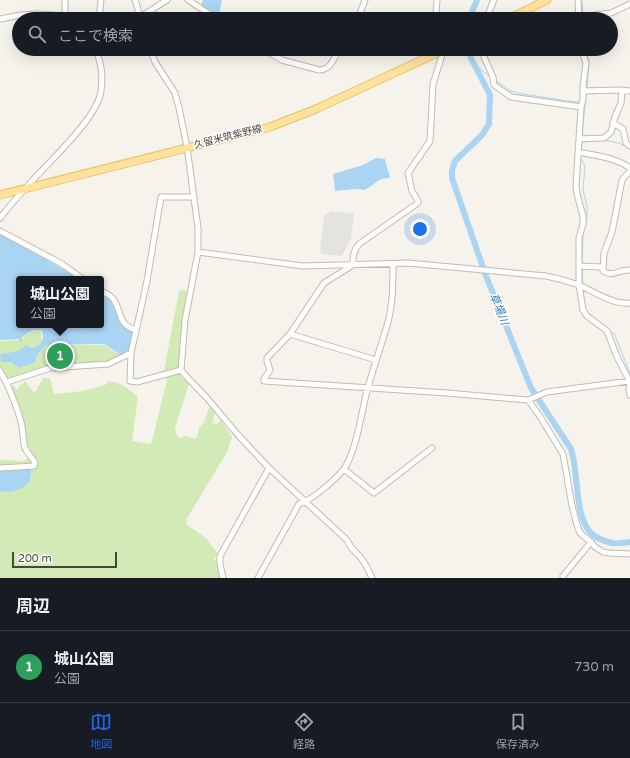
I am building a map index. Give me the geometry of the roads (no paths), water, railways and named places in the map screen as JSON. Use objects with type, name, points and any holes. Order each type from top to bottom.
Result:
[{"type":"main road","points":[[522,12],[547,0]]},
{"type":"main road","name":"久留米筑紫野線","points":[[0,195],[270,127],[316,109],[430,56]]},
{"type":"street","points":[[65,0],[65,12]]},
{"type":"street","points":[[100,12],[101,0]]},
{"type":"street","points":[[135,0],[140,12]]},
{"type":"street","points":[[149,12],[167,0]]},
{"type":"street","points":[[188,0],[206,12]]},
{"type":"street","points":[[361,12],[365,0]]},
{"type":"street","points":[[436,12],[437,0]]},
{"type":"street","points":[[489,12],[494,0]]},
{"type":"street","points":[[578,0],[579,12]]},
{"type":"street","points":[[612,12],[630,4]]},
{"type":"street","points":[[0,19],[12,17]]},
{"type":"street","points":[[0,218],[15,199],[27,188],[72,137],[96,105],[101,92],[102,84],[98,56]]},
{"type":"street","points":[[153,56],[172,88],[176,98],[187,147],[198,228],[198,252],[185,320],[182,370],[184,374],[208,398],[238,435],[269,468],[347,540],[349,545],[361,557],[372,578]]},
{"type":"street","points":[[275,56],[282,60],[324,70],[329,67],[335,56]]},
{"type":"street","points":[[353,265],[353,254],[359,244],[418,203],[412,191],[408,173],[430,141],[433,84],[442,56]]},
{"type":"street","points":[[484,56],[493,77],[494,85],[511,97],[581,107]]},
{"type":"street","points":[[584,56],[586,63],[581,107],[576,186],[584,224],[579,238],[579,285],[583,310],[587,316],[607,331],[618,359],[630,382],[630,395]]},
{"type":"street","points":[[579,139],[604,138],[611,132],[621,103],[622,90]]},
{"type":"street","points":[[583,91],[630,91]]},
{"type":"street","points":[[613,123],[622,129],[626,143],[630,146]]},
{"type":"street","points":[[578,152],[605,158],[630,168]]},
{"type":"street","points":[[630,171],[622,180],[612,232],[604,254],[602,267],[603,272],[610,274],[615,274],[623,270],[630,270]]},
{"type":"street","points":[[182,370],[137,382],[130,381],[131,353],[147,280],[161,197],[194,197]]},
{"type":"street","points":[[0,231],[62,264],[78,276]]},
{"type":"street","points":[[198,252],[304,266],[408,263],[546,276],[579,285],[618,303],[630,303]]},
{"type":"street","points":[[258,578],[299,504],[306,502],[333,481],[344,469],[352,450],[368,388],[388,321],[392,292],[393,264]]},
{"type":"street","points":[[353,265],[324,283],[290,334],[267,358],[270,370],[264,379],[265,382],[447,393],[528,400],[547,392],[630,382]]},
{"type":"street","points":[[579,266],[602,267]]},
{"type":"street","points":[[104,292],[114,299],[123,323],[136,330]]},
{"type":"street","points":[[290,334],[376,360]]},
{"type":"street","points":[[7,382],[50,368],[108,364],[131,353]]},
{"type":"street","points":[[0,371],[7,382],[7,386],[18,415],[25,449],[32,456],[35,463],[34,466],[0,468]]},
{"type":"street","points":[[528,400],[564,454],[572,506],[580,533],[595,547],[603,552],[630,554]]},
{"type":"street","points":[[344,469],[374,493],[432,448]]},
{"type":"street","points":[[223,578],[220,556],[269,468]]},
{"type":"street","points":[[563,576],[591,542]]},
{"type":"water","points":[[203,0],[222,0],[220,12],[211,12],[201,5]]},
{"type":"water","points":[[376,158],[385,159],[390,178],[381,179],[365,190],[356,189],[335,191],[333,174],[363,165]]},
{"type":"water","points":[[0,233],[75,276],[16,276],[16,328],[104,328],[104,295],[112,302],[122,324],[127,329],[134,332],[130,351],[121,355],[104,344],[46,345],[36,356],[35,362],[19,368],[11,362],[1,362],[0,354],[18,351],[26,345],[32,348],[38,346],[42,342],[42,330],[31,331],[21,338],[22,342],[20,342],[19,339],[0,340]]},
{"type":"water","points":[[33,467],[30,480],[27,485],[7,492],[0,491],[0,469]]},
{"type":"waterway","name":"草場川","points":[[472,12],[477,0]]},
{"type":"waterway","points":[[582,0],[583,12]]},
{"type":"waterway","name":"草場川","points":[[471,56],[490,95],[489,124],[482,135],[455,161],[452,170],[452,178],[486,276],[531,388],[571,449],[581,515],[585,524],[590,532],[597,538],[614,543],[630,542]]},
{"type":"waterway","points":[[587,56],[589,61],[587,88]]},
{"type":"waterway","points":[[474,64],[490,77]]},
{"type":"waterway","points":[[496,81],[509,90],[517,93],[581,102]]},
{"type":"waterway","points":[[582,136],[586,94]]},
{"type":"waterway","points":[[604,140],[619,143],[630,149]]},
{"type":"waterway","points":[[581,150],[582,141]]},
{"type":"waterway","points":[[582,142],[595,141]]},
{"type":"waterway","points":[[580,157],[585,166],[583,189],[587,207],[586,222]]},
{"type":"waterway","points":[[582,264],[583,233]]},
{"type":"waterway","points":[[582,269],[583,284]]},
{"type":"waterway","points":[[583,289],[585,308],[588,313],[615,335],[630,374]]},
{"type":"place","name":"城山公園","points":[[60,356]]}]
